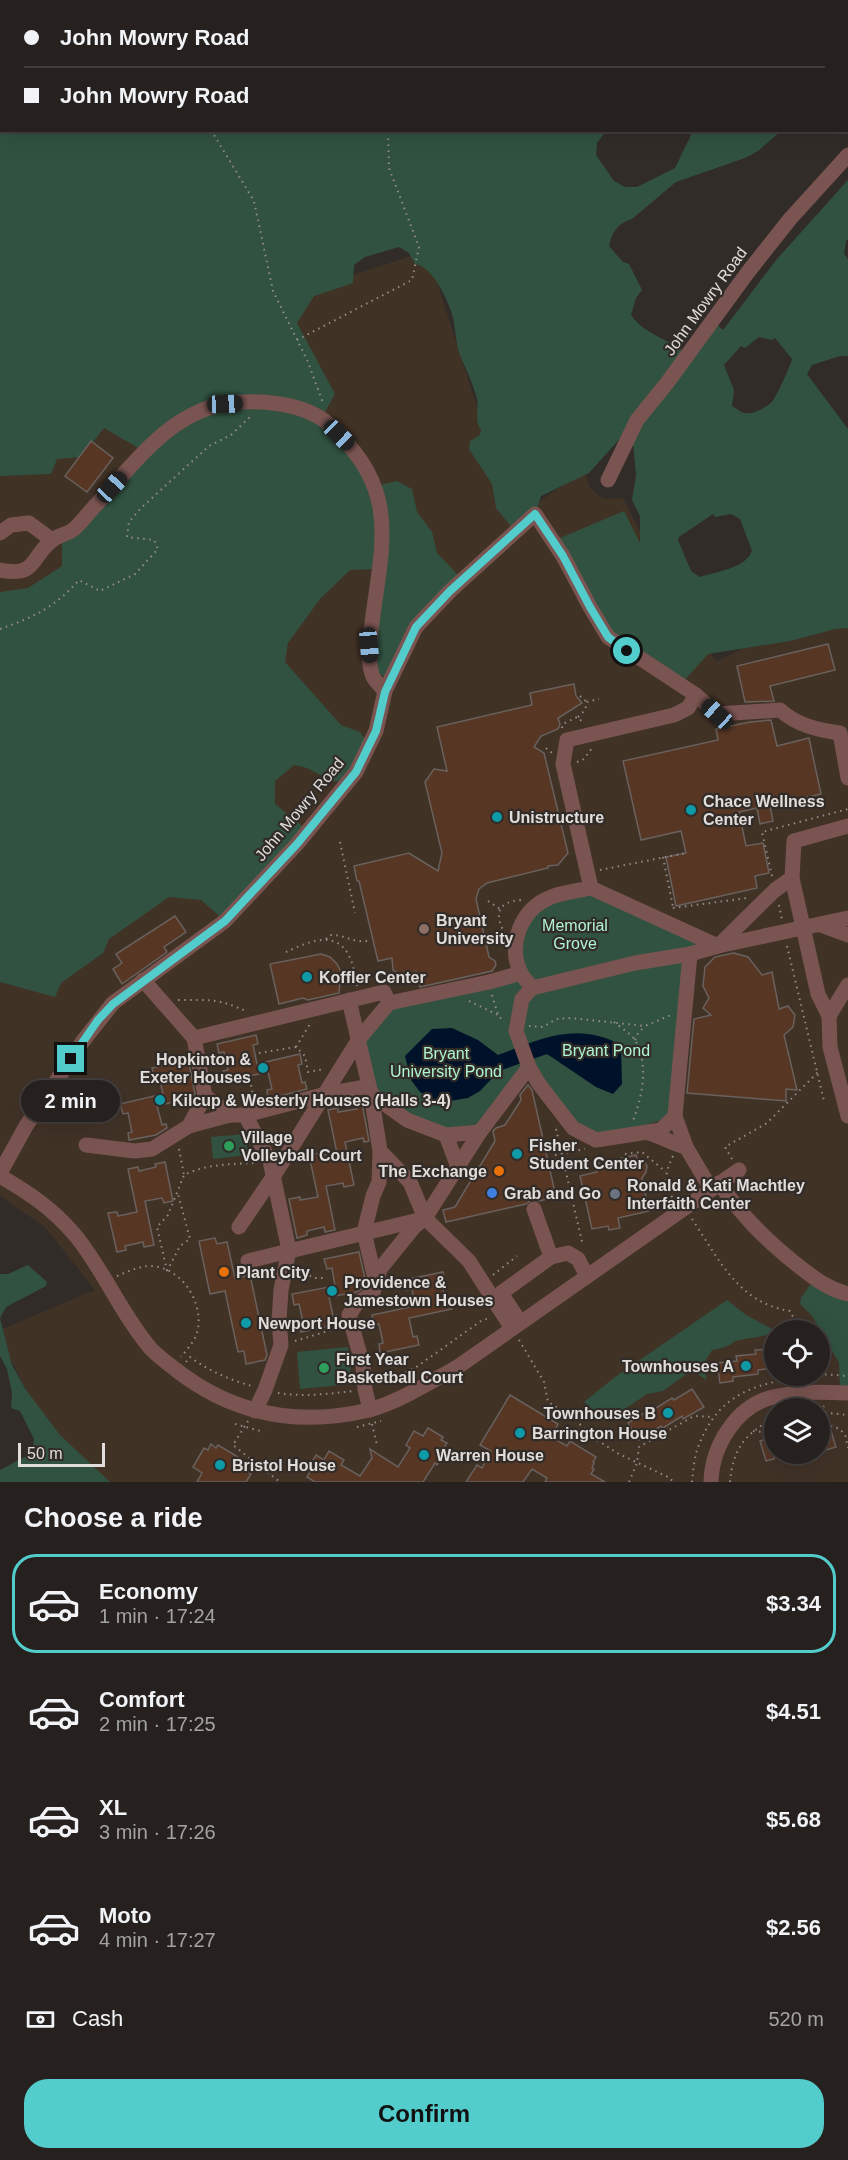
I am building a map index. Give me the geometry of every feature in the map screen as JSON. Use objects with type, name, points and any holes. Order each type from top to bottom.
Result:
[{"type":"street","name":"John Mowry Road","points":[[608,480],[637,420],[790,219],[848,155]]},
{"type":"street","points":[[0,570],[14,572],[30,567],[52,540],[73,530],[167,430],[192,413],[225,404],[262,403],[298,409],[325,421],[354,449],[371,477],[383,514],[383,554],[369,645],[372,675],[385,692]]},
{"type":"street","name":"John Mowry Road","points":[[0,1174],[26,1126],[98,1020],[113,1004],[225,921],[327,809],[356,772],[376,731],[385,692],[416,627],[450,591],[535,514],[563,556],[608,637],[696,695],[717,714],[780,710],[794,722],[818,729],[844,731],[848,778]]},
{"type":"street","points":[[0,533],[11,525],[29,523],[52,540]]},
{"type":"street","points":[[589,880],[563,764],[567,740],[674,715],[688,708],[696,695]]},
{"type":"street","points":[[848,826],[794,841],[792,878],[818,994],[830,1016],[830,1047],[848,1116]]},
{"type":"street","points":[[718,946],[776,890],[792,878]]},
{"type":"street","points":[[532,988],[520,973],[514,949],[519,927],[534,907],[589,880]]},
{"type":"street","points":[[589,880],[718,946]]},
{"type":"street","points":[[675,1116],[661,1130],[596,1140],[573,1128],[539,1084],[529,1067],[518,1033],[522,999],[532,988],[635,963],[690,954],[848,918]]},
{"type":"street","points":[[821,925],[848,935]]},
{"type":"street","points":[[682,1146],[675,1116],[690,954]]},
{"type":"street","points":[[239,1227],[273,1178],[359,1039],[389,1003],[489,982],[520,973]]},
{"type":"street","points":[[144,980],[194,1038],[205,1096],[182,1130]]},
{"type":"street","points":[[830,1016],[848,985]]},
{"type":"street","points":[[194,1038],[384,992],[389,1003]]},
{"type":"street","points":[[354,999],[359,1039],[380,1151],[379,1182],[364,1232],[376,1283]]},
{"type":"street","points":[[370,1410],[363,1366],[349,1315],[357,1303],[373,1293],[380,1269],[414,1227],[425,1218],[480,1132],[529,1067]]},
{"type":"street","points":[[86,1145],[135,1151],[152,1149],[182,1130],[326,1094],[370,1090],[407,1120],[446,1136],[480,1132]]},
{"type":"street","points":[[205,1096],[238,1115],[270,1161],[288,1255],[281,1290],[279,1321],[281,1345],[255,1411]]},
{"type":"street","points":[[646,1133],[662,1136],[682,1146],[715,1186],[766,1240],[821,1284],[848,1294]]},
{"type":"street","points":[[446,1136],[458,1167]]},
{"type":"street","points":[[380,1151],[410,1182],[425,1218],[469,1260],[515,1324]]},
{"type":"street","points":[[0,1174],[40,1200],[75,1235],[136,1329],[153,1351],[191,1381],[224,1400],[255,1411],[307,1419],[370,1410],[459,1366],[515,1324],[587,1276],[683,1202],[715,1186],[736,1165]]},
{"type":"street","points":[[534,1209],[551,1257]]},
{"type":"street","points":[[248,1261],[288,1255],[364,1232],[425,1218]]},
{"type":"street","points":[[515,1324],[501,1293],[551,1257],[568,1252],[578,1259],[587,1276]]},
{"type":"street","points":[[711,1482],[712,1466],[720,1440],[737,1419],[758,1403],[775,1397],[819,1392],[848,1393]]},
{"type":"path","points":[[212,132],[254,201],[273,291],[322,397],[325,421]]},
{"type":"path","points":[[297,340],[412,280],[418,247],[389,168],[388,132]]},
{"type":"path","points":[[0,629],[32,618],[63,598],[79,580],[100,591],[135,574],[158,549],[154,540],[127,537],[129,522],[141,508],[209,446],[231,435],[262,403]]},
{"type":"path","points":[[580,696],[587,702]]},
{"type":"path","points":[[587,702],[598,699]]},
{"type":"path","points":[[577,717],[585,710],[587,702]]},
{"type":"path","points":[[546,748],[563,764],[575,763],[584,759],[593,747]]},
{"type":"path","points":[[340,842],[355,913]]},
{"type":"path","points":[[589,880],[663,857],[686,853]]},
{"type":"path","points":[[663,857],[673,908],[749,898]]},
{"type":"path","points":[[516,942],[506,937],[501,927],[497,917],[500,909],[508,902],[519,900],[528,901],[534,907]]},
{"type":"path","points":[[488,901],[500,909]]},
{"type":"path","points":[[326,940],[330,935],[336,934],[358,943],[368,941]]},
{"type":"path","points":[[286,952],[320,939],[344,948],[351,958],[354,999]]},
{"type":"path","points":[[489,982],[498,1015]]},
{"type":"path","points":[[160,1000],[226,1002],[266,1021]]},
{"type":"path","points":[[468,1001],[498,1015],[518,1033],[543,1027],[556,1019],[571,1018],[645,1026]]},
{"type":"path","points":[[296,1047],[319,1008]]},
{"type":"path","points":[[628,1135],[640,1101],[644,1079],[635,1040],[638,1033],[645,1026],[684,1008]]},
{"type":"path","points":[[613,1022],[635,1040]]},
{"type":"path","points":[[259,1053],[296,1047]]},
{"type":"path","points":[[296,1047],[305,1056],[308,1072],[325,1069],[340,1072]]},
{"type":"path","points":[[736,1165],[725,1147],[767,1123],[818,1072]]},
{"type":"path","points":[[554,1120],[583,1246]]},
{"type":"path","points":[[177,1193],[190,1239],[173,1255],[167,1271],[157,1227],[168,1215],[184,1175],[182,1130]]},
{"type":"path","points":[[682,1146],[666,1172],[667,1188],[674,1202],[683,1202],[738,1286],[775,1309],[790,1311],[795,1320]]},
{"type":"path","points":[[555,1155],[588,1148]]},
{"type":"path","points":[[625,1154],[642,1152],[666,1172]]},
{"type":"path","points":[[184,1175],[195,1169],[270,1161]]},
{"type":"path","points":[[288,1255],[314,1278],[324,1278]]},
{"type":"path","points":[[483,1282],[517,1256]]},
{"type":"path","points":[[281,1345],[345,1325],[349,1315]]},
{"type":"path","points":[[515,1324],[544,1382],[548,1402],[573,1417],[591,1436],[637,1464],[670,1478],[674,1482]]},
{"type":"path","points":[[830,1375],[848,1376]]},
{"type":"path","points":[[370,1410],[377,1445]]},
{"type":"path","points":[[255,1411],[233,1445],[280,1482]]},
{"type":"path","points":[[830,1413],[848,1415]]},
{"type":"path","points":[[629,1482],[637,1464],[639,1447],[694,1416],[712,1417]]},
{"type":"path","points":[[235,1424],[264,1432]]},
{"type":"path","points":[[730,1482],[731,1464],[741,1444],[753,1431],[764,1424]]},
{"type":"path","points":[[830,1426],[845,1434],[848,1448]]},
{"type":"path","points":[[753,1431],[763,1432]]},
{"type":"shaded area","name":"Bryant University","points":[[0,237],[282,298],[427,251],[513,519],[584,471],[591,489],[603,499],[623,498],[655,561],[716,662],[848,594],[848,1482],[98,1482],[32,1402],[0,1338],[0,1330],[95,1290],[45,1227],[0,1196]]},
{"type":"green space","points":[[0,132],[605,132],[597,143],[596,155],[614,181],[625,187],[637,187],[675,168],[693,132],[780,132],[758,151],[745,158],[676,182],[632,219],[619,226],[612,236],[609,246],[623,262],[629,264],[642,290],[636,298],[631,315],[636,322],[650,332],[688,354],[714,322],[723,330],[777,259],[848,180],[848,239],[844,254],[848,259],[848,356],[840,356],[812,365],[807,374],[848,429],[848,628],[835,629],[790,641],[708,654],[681,684],[619,642],[553,541],[624,511],[640,543],[640,516],[632,500],[636,475],[633,443],[625,433],[589,473],[541,496],[535,516],[513,529],[496,508],[492,484],[469,449],[470,441],[480,435],[481,430],[477,419],[477,399],[458,350],[452,314],[443,292],[433,276],[415,264],[409,253],[399,247],[365,257],[354,265],[353,283],[314,296],[297,323],[335,394],[319,423],[355,457],[372,487],[397,481],[412,489],[417,512],[432,532],[437,553],[461,578],[386,678],[374,670],[378,569],[350,570],[320,599],[288,643],[285,662],[341,725],[360,732],[367,742],[345,779],[334,782],[307,768],[294,765],[275,781],[275,804],[297,821],[307,833],[223,919],[201,900],[169,897],[109,939],[103,953],[61,983],[55,997],[0,982],[0,592],[28,588],[62,566],[62,536],[145,452],[104,428],[81,457],[57,459],[51,474],[0,476]],"holes":[[[759,337],[772,340],[775,338],[792,359],[783,382],[772,402],[755,412],[743,413],[732,406],[734,390],[724,365],[741,346],[745,348]],[[713,514],[715,517],[731,514],[740,519],[752,551],[737,566],[700,577],[691,571],[678,540],[679,537]]]},
{"type":"green space","points":[[591,888],[718,946],[690,954],[675,1116],[596,1140],[573,1128],[529,1067],[480,1132],[446,1135],[371,1094],[359,1039],[389,1003],[521,973],[514,949],[534,907]]},
{"type":"green space","name":"Village Volleyball Court","points":[[246,1134],[248,1155],[213,1159],[211,1137]]},
{"type":"green space","points":[[28,1265],[47,1282],[46,1286],[6,1307],[0,1318],[0,1274],[8,1274]]},
{"type":"green space","points":[[814,1279],[848,1298],[848,1392],[840,1390],[839,1363],[830,1347],[830,1320],[814,1320],[800,1304],[801,1298]]},
{"type":"green space","points":[[727,1300],[746,1315],[764,1325],[764,1335],[735,1341],[725,1347],[712,1350],[706,1360],[706,1380],[698,1374],[688,1373],[663,1391],[647,1394],[607,1421],[584,1402],[615,1377]]},
{"type":"green space","points":[[0,1318],[12,1365],[26,1390],[60,1435],[110,1482],[0,1482],[0,1470],[32,1453],[34,1439],[20,1411],[11,1408],[12,1393],[7,1369],[0,1356]]},
{"type":"green space","name":"First Year Basketball Court","points":[[348,1347],[352,1384],[300,1389],[297,1352]]},
{"type":"water","points":[[452,1028],[478,1040],[498,1055],[544,1038],[559,1035],[574,1033],[605,1038],[621,1045],[622,1084],[613,1094],[596,1087],[547,1054],[499,1071],[480,1091],[468,1098],[450,1101],[431,1099],[420,1092],[411,1080],[405,1056],[432,1029]]},
{"type":"building","points":[[91,441],[113,458],[87,492],[65,476]]},
{"type":"building","points":[[828,644],[835,670],[770,686],[774,701],[745,702],[737,666]]},
{"type":"building","name":"Unistructure","points":[[574,684],[576,696],[582,703],[558,718],[560,724],[558,729],[541,736],[534,747],[544,753],[568,853],[558,865],[487,883],[479,889],[476,899],[489,957],[495,961],[496,965],[492,971],[420,987],[416,972],[404,977],[393,970],[392,958],[378,961],[354,866],[409,853],[438,871],[442,853],[425,782],[434,769],[447,771],[437,727],[532,705],[530,693]]},
{"type":"building","name":"Chace Wellness Center","points":[[771,720],[777,746],[809,738],[821,794],[770,806],[773,821],[760,824],[757,808],[739,812],[746,846],[763,843],[769,873],[755,876],[757,888],[676,906],[666,857],[686,853],[681,831],[641,840],[623,761],[718,740],[716,729]]},
{"type":"building","points":[[175,916],[186,932],[164,947],[167,952],[122,984],[113,969],[122,963],[116,954]]},
{"type":"building","points":[[734,953],[748,957],[762,975],[772,972],[779,1009],[788,1006],[795,1015],[793,1027],[784,1035],[797,1090],[786,1089],[786,1101],[687,1093],[694,1019],[711,1015],[703,1008],[709,998],[703,986],[705,967],[715,957]]},
{"type":"building","name":"Koffler Center","points":[[321,954],[330,957],[341,972],[339,993],[279,1004],[270,964]]},
{"type":"building","name":"Hopkinton & Exeter Houses","points":[[256,1035],[258,1044],[253,1045],[257,1064],[300,1054],[302,1064],[298,1065],[302,1083],[305,1082],[307,1089],[268,1099],[267,1090],[272,1089],[268,1072],[225,1081],[223,1071],[228,1070],[224,1052],[219,1053],[217,1044]]},
{"type":"building","name":"Kilcup & Westerly Houses (Halls 3-4)","points":[[188,1059],[195,1094],[193,1097],[157,1106],[162,1125],[166,1124],[167,1128],[156,1135],[129,1140],[128,1133],[132,1132],[128,1113],[123,1114],[120,1104],[163,1094],[159,1077],[154,1078],[152,1068]]},
{"type":"building","name":"Fisher Student Center","points":[[528,1085],[532,1090],[556,1197],[539,1201],[531,1200],[526,1204],[446,1222],[443,1210],[455,1207],[470,1182],[467,1170],[480,1166],[495,1141],[493,1131],[505,1125],[521,1100],[520,1095]]},
{"type":"building","points":[[362,1103],[369,1141],[364,1142],[363,1138],[345,1142],[354,1185],[344,1187],[343,1183],[326,1186],[335,1230],[325,1232],[324,1227],[307,1231],[307,1235],[297,1238],[289,1199],[318,1197],[309,1155],[337,1153],[328,1110],[338,1108],[338,1112],[357,1109],[356,1104]]},
{"type":"building","name":"Ronald & Kati Machtley Interfaith Center","points":[[636,1155],[647,1166],[642,1178],[649,1211],[618,1218],[620,1228],[609,1230],[608,1226],[592,1229],[580,1176],[597,1172],[595,1164]]},
{"type":"building","points":[[165,1162],[173,1201],[164,1203],[162,1198],[145,1201],[154,1245],[144,1247],[143,1242],[125,1246],[126,1250],[117,1252],[108,1213],[117,1212],[118,1216],[137,1212],[128,1169],[138,1167],[139,1171]]},
{"type":"building","name":"Newport House","points":[[215,1238],[217,1244],[227,1242],[235,1278],[250,1275],[267,1355],[265,1360],[246,1364],[244,1351],[238,1352],[225,1291],[210,1294],[199,1241]]},
{"type":"building","name":"Providence & Jamestown Houses","points":[[359,1252],[365,1287],[357,1292],[329,1297],[333,1316],[337,1315],[339,1324],[301,1332],[299,1323],[303,1322],[299,1304],[294,1305],[292,1294],[335,1286],[332,1268],[327,1269],[324,1259]]},
{"type":"building","points":[[443,1272],[445,1300],[450,1299],[452,1309],[409,1318],[413,1337],[417,1336],[419,1345],[380,1353],[379,1344],[383,1343],[379,1324],[374,1325],[372,1315],[415,1306],[412,1289],[406,1290],[404,1280]]},
{"type":"building","name":"Townhouses A","points":[[755,1350],[764,1350],[764,1369],[758,1370],[758,1374],[733,1377],[733,1381],[720,1383],[717,1363],[737,1361],[736,1356],[756,1354]]},
{"type":"building","name":"Townhouses B","points":[[692,1389],[704,1407],[683,1419],[682,1416],[663,1428],[661,1426],[639,1440],[628,1423],[652,1408],[653,1410]]},
{"type":"building","name":"Barrington House","points":[[510,1395],[558,1424],[551,1437],[567,1446],[570,1441],[596,1457],[591,1474],[605,1482],[545,1482],[547,1478],[532,1469],[523,1482],[466,1482],[477,1465],[482,1468],[491,1451],[480,1445]]},
{"type":"building","name":"Warren House","points":[[428,1428],[443,1437],[441,1440],[447,1443],[443,1449],[446,1450],[437,1465],[435,1463],[423,1482],[315,1482],[307,1477],[310,1472],[307,1470],[316,1455],[324,1460],[329,1451],[344,1460],[341,1465],[360,1476],[372,1458],[370,1449],[398,1467],[410,1448],[406,1445],[414,1431],[423,1436]]},
{"type":"building","points":[[830,1428],[836,1447],[830,1449]]},
{"type":"building","points":[[764,1440],[764,1454],[760,1441]]},
{"type":"building","name":"Bristol House","points":[[211,1444],[216,1448],[218,1445],[248,1463],[244,1469],[251,1474],[246,1482],[197,1482],[202,1473],[193,1467],[204,1448],[208,1450]]},
{"type":"place","name":"Chace Wellness Center","points":[[691,810]]},
{"type":"place","name":"Unistructure","points":[[497,817]]},
{"type":"place","name":"Bryant University","points":[[424,929]]},
{"type":"place","name":"Koffler Center","points":[[307,977]]},
{"type":"place","name":"Hopkinton & Exeter Houses","points":[[263,1068]]},
{"type":"place","name":"Kilcup & Westerly Houses (Halls 3-4)","points":[[160,1100]]},
{"type":"place","name":"Village Volleyball Court","points":[[229,1146]]},
{"type":"place","name":"Fisher Student Center","points":[[517,1154]]},
{"type":"place","name":"The Exchange","points":[[499,1171]]},
{"type":"place","name":"Grab and Go","points":[[492,1193]]},
{"type":"place","name":"Ronald & Kati Machtley Interfaith Center","points":[[615,1194]]},
{"type":"place","name":"Plant City","points":[[224,1272]]},
{"type":"place","name":"Providence & Jamestown Houses","points":[[332,1291]]},
{"type":"place","name":"Newport House","points":[[246,1323]]},
{"type":"place","name":"Townhouses A","points":[[746,1366]]},
{"type":"place","name":"First Year Basketball Court","points":[[324,1368]]},
{"type":"place","name":"Townhouses B","points":[[668,1413]]},
{"type":"place","name":"Barrington House","points":[[520,1433]]},
{"type":"place","name":"Warren House","points":[[424,1455]]},
{"type":"place","name":"Bristol House","points":[[220,1465]]},
{"type":"route","points":[[71,1059],[98,1020],[113,1004],[225,921],[327,809],[356,772],[376,731],[385,692],[416,627],[450,591],[535,514],[563,556],[608,637],[627,651]]},
{"type":"park label","name":"Memorial Grove","points":[[575,934]]},
{"type":"park label","name":"Bryant Pond","points":[[606,1050]]},
{"type":"park label","name":"Bryant University Pond","points":[[446,1062]]}]
